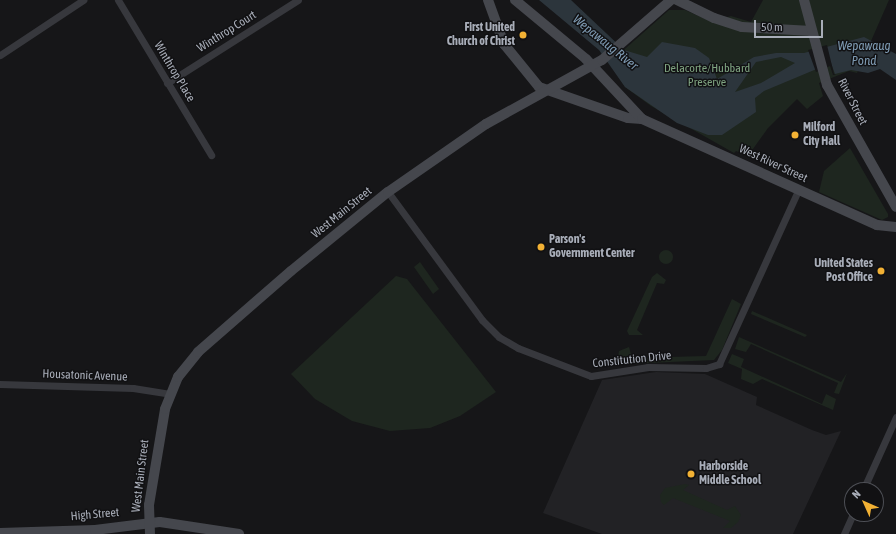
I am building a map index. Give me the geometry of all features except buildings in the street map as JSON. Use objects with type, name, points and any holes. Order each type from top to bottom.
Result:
[{"type":"main road","name":"West River Street","points":[[488,0],[504,44],[526,75],[544,91],[628,118],[642,119],[798,191],[877,224],[896,227]]},
{"type":"main road","name":"West River Street","points":[[515,0],[592,66],[642,119]]},
{"type":"main road","name":"West Main Street","points":[[150,534],[149,522],[155,457],[169,394],[187,364],[236,317],[388,192],[486,124],[604,58],[671,0]]},
{"type":"main road","points":[[677,0],[714,18],[742,27],[812,31]]},
{"type":"main road","name":"River Street","points":[[804,0],[827,85],[896,207]]},
{"type":"main road","name":"High Street","points":[[0,533],[95,530],[149,522],[239,534]]},
{"type":"street","points":[[0,55],[83,0]]},
{"type":"street","name":"Winthrop Place","points":[[118,0],[211,155]]},
{"type":"street","name":"Winthrop Court","points":[[167,83],[298,0]]},
{"type":"street","name":"Constitution Drive","points":[[388,192],[482,320],[499,337],[525,351],[591,376],[648,367],[706,368],[719,364],[798,191]]},
{"type":"street","name":"Housatonic Avenue","points":[[0,384],[133,388],[169,394]]},
{"type":"street","points":[[867,482],[896,417]]},
{"type":"street","points":[[844,534],[849,522]]},
{"type":"shaded area","name":"Harborside Middle School","points":[[656,372],[705,374],[757,397],[756,405],[812,430],[826,435],[841,431],[793,534],[602,534],[543,513],[602,380]]},
{"type":"green space","name":"Delacorte/Hubbard Preserve","points":[[763,0],[889,0],[857,73],[849,71],[819,83],[823,96],[807,109],[797,99],[768,128],[748,156],[736,151],[734,153],[651,106],[625,87],[609,63],[669,10],[685,10],[712,22],[731,16],[751,22]]},
{"type":"green space","points":[[850,148],[888,214],[888,217],[882,220],[819,192],[824,171]]},
{"type":"green space","points":[[666,250],[671,252],[673,257],[671,262],[666,264],[661,262],[659,257],[661,252]]},
{"type":"green space","points":[[420,262],[439,289],[433,294],[414,267]]},
{"type":"green space","points":[[657,273],[666,280],[664,284],[657,283],[637,330],[643,335],[629,335],[627,331],[652,277]]},
{"type":"green space","points":[[396,276],[407,279],[496,392],[460,416],[430,428],[390,431],[352,421],[315,399],[291,374]]},
{"type":"green space","points":[[732,299],[741,304],[722,350],[714,360],[626,364],[618,358],[619,351],[629,347],[632,358],[706,356]]},
{"type":"green space","points":[[752,311],[807,335],[805,337],[751,314]]},
{"type":"green space","points":[[739,337],[841,382],[847,373],[839,394],[834,393],[838,383],[751,344],[746,352],[735,349]]},
{"type":"green space","points":[[732,354],[744,359],[741,367],[822,404],[826,394],[836,399],[833,410],[762,379],[753,384],[741,379],[742,369],[728,363]]},
{"type":"green space","points":[[685,484],[689,485],[683,490],[727,510],[735,506],[741,515],[738,522],[731,528],[723,528],[730,521],[673,498],[664,505],[661,502],[660,495],[665,488]]},
{"type":"water","points":[[539,0],[571,0],[624,50],[647,57],[662,42],[695,48],[709,58],[717,79],[754,57],[776,53],[804,53],[864,37],[896,54],[896,80],[880,69],[868,73],[851,70],[835,74],[831,63],[764,91],[755,98],[756,112],[722,135],[708,135],[677,123],[625,87],[599,50]],"holes":[[[781,57],[795,63],[761,83],[735,92],[756,62]]]},
{"type":"pier","points":[[827,45],[834,74],[836,75],[833,75],[830,66],[816,72],[808,50]]},
{"type":"place","name":"First United Church of Christ","points":[[523,35]]},
{"type":"place","name":"Milford City Hall","points":[[795,135]]},
{"type":"place","name":"Parson's Government Center","points":[[541,247]]},
{"type":"place","name":"United States Post Office","points":[[881,271]]},
{"type":"place","name":"Harborside Middle School","points":[[691,474]]},
{"type":"water label","name":"Wepawaug River","points":[[605,43]]},
{"type":"water label","name":"Wepawaug Pond","points":[[864,54]]}]
